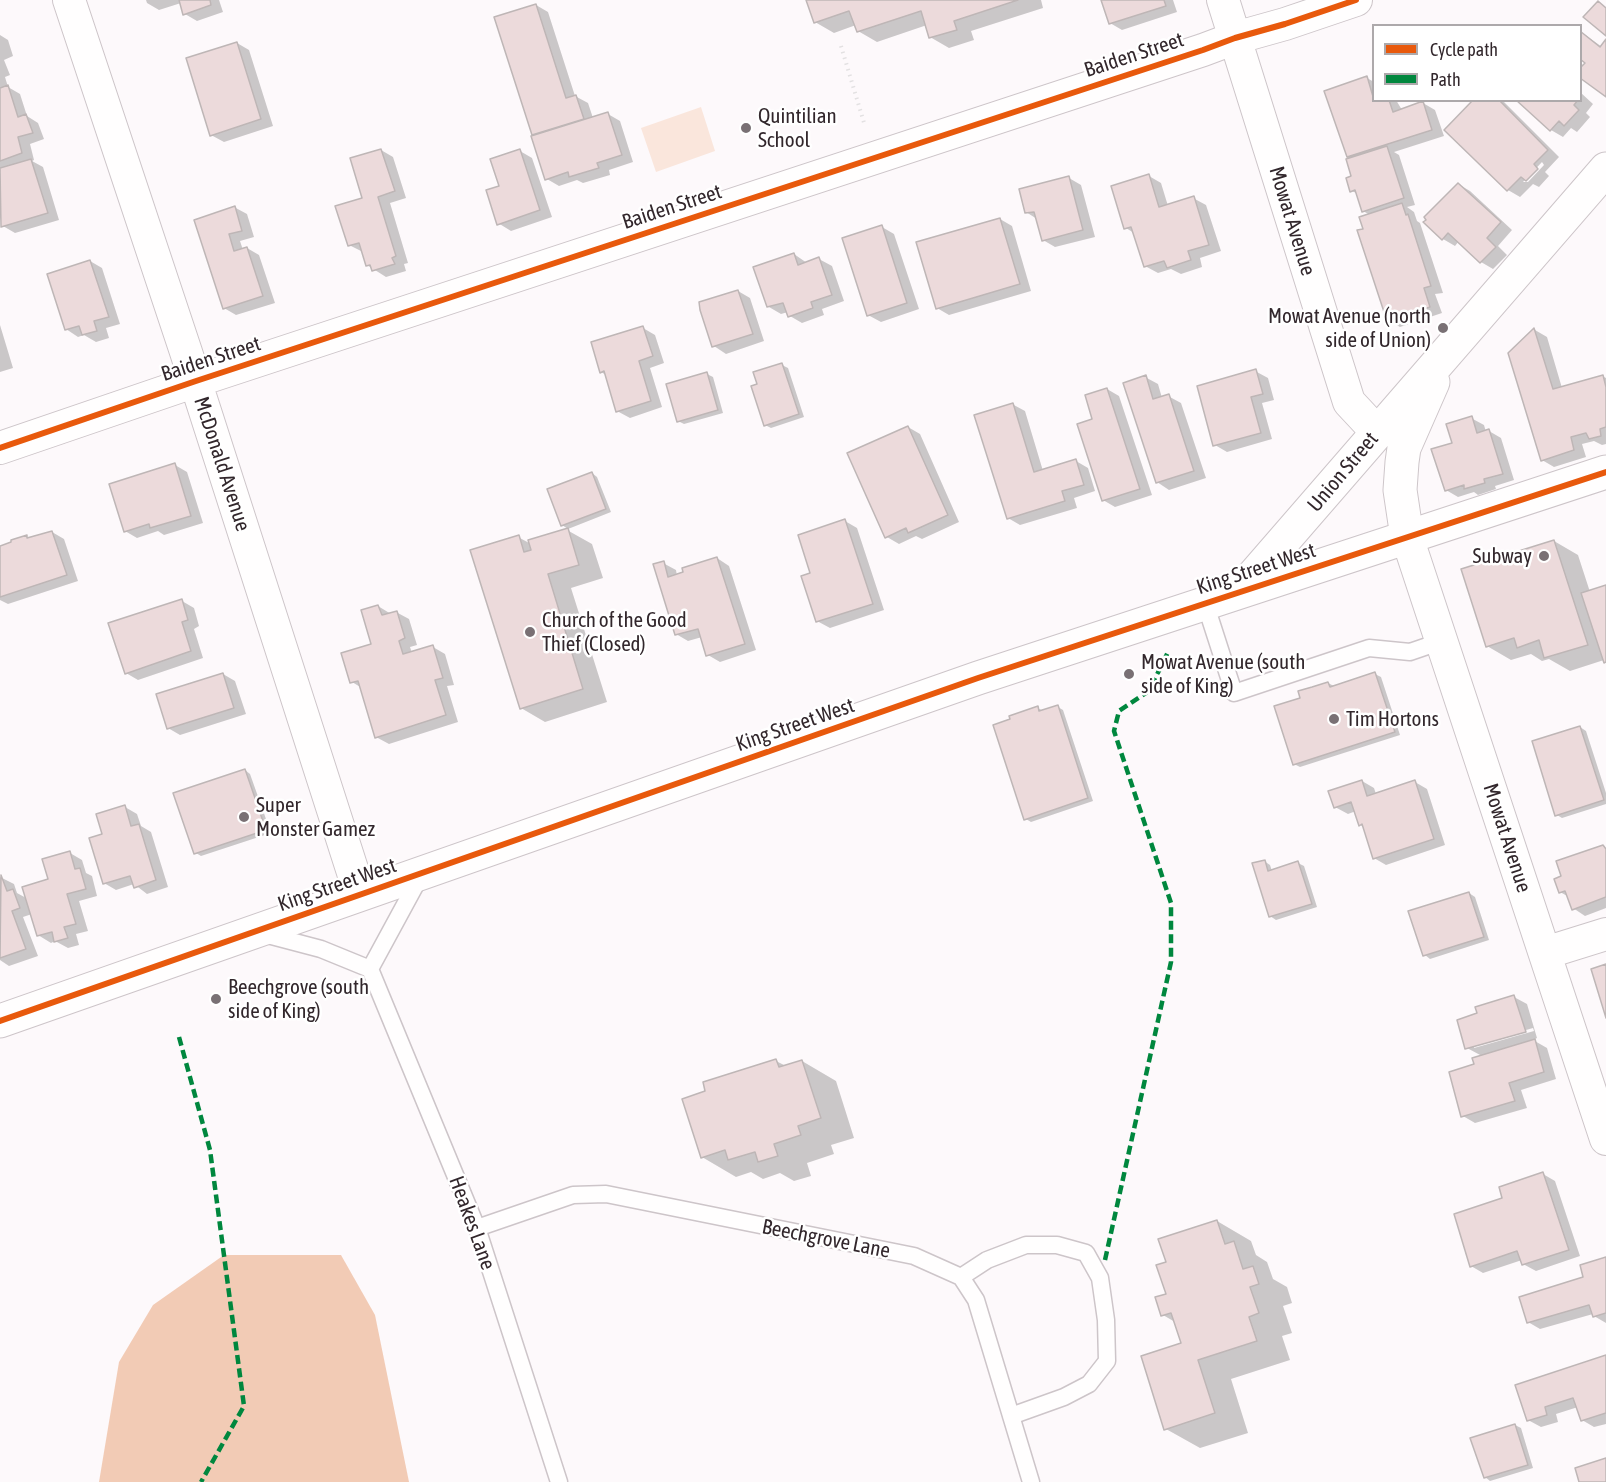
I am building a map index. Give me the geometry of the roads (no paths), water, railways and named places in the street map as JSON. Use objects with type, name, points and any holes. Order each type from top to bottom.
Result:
[{"type":"main road","name":"Union Street","points":[[1240,591],[1606,169]]},
{"type":"main road","name":"Union Street","points":[[1407,537],[1400,490],[1403,455],[1446,353]]},
{"type":"main road","name":"King Street West","points":[[0,1021],[978,678],[1606,472]]},
{"type":"street","name":"McDonald Avenue","points":[[69,0],[196,381],[360,894]]},
{"type":"street","name":"Mowat Avenue","points":[[1222,0],[1349,402],[1377,432]]},
{"type":"street","name":"Baiden Street","points":[[0,448],[196,381],[1356,0]]},
{"type":"street","name":"Mowat Avenue","points":[[1407,537],[1606,1139]]},
{"type":"street","points":[[1545,953],[1606,934]]},
{"type":"lane","points":[[1205,603],[1234,693],[1369,648],[1410,652],[1442,641]]},
{"type":"lane","points":[[255,932],[321,949],[370,969],[422,873]]},
{"type":"lane","name":"Heakes Lane","points":[[370,969],[477,1228],[560,1482]]},
{"type":"lane","name":"Beechgrove Lane","points":[[477,1228],[573,1195],[606,1194],[914,1256],[961,1277]]},
{"type":"lane","points":[[1011,1416],[1064,1397],[1089,1384],[1107,1361],[1106,1320],[1100,1278],[1086,1253],[1057,1245],[1026,1245],[987,1260],[961,1277],[976,1300],[1011,1416],[1031,1482]]},
{"type":"place","name":"Quintilian School","points":[[746,128]]},
{"type":"place","name":"Mowat Avenue (north side of Union)","points":[[1443,328]]},
{"type":"place","name":"Subway","points":[[1544,556]]},
{"type":"place","name":"Church of the Good Thief (Closed)","points":[[530,632]]},
{"type":"place","name":"Mowat Avenue (south side of King)","points":[[1129,674]]},
{"type":"place","name":"Tim Hortons","points":[[1334,719]]},
{"type":"place","name":"Super Monster Gamez","points":[[244,817]]},
{"type":"place","name":"Beechgrove (south side of King)","points":[[216,999]]}]
